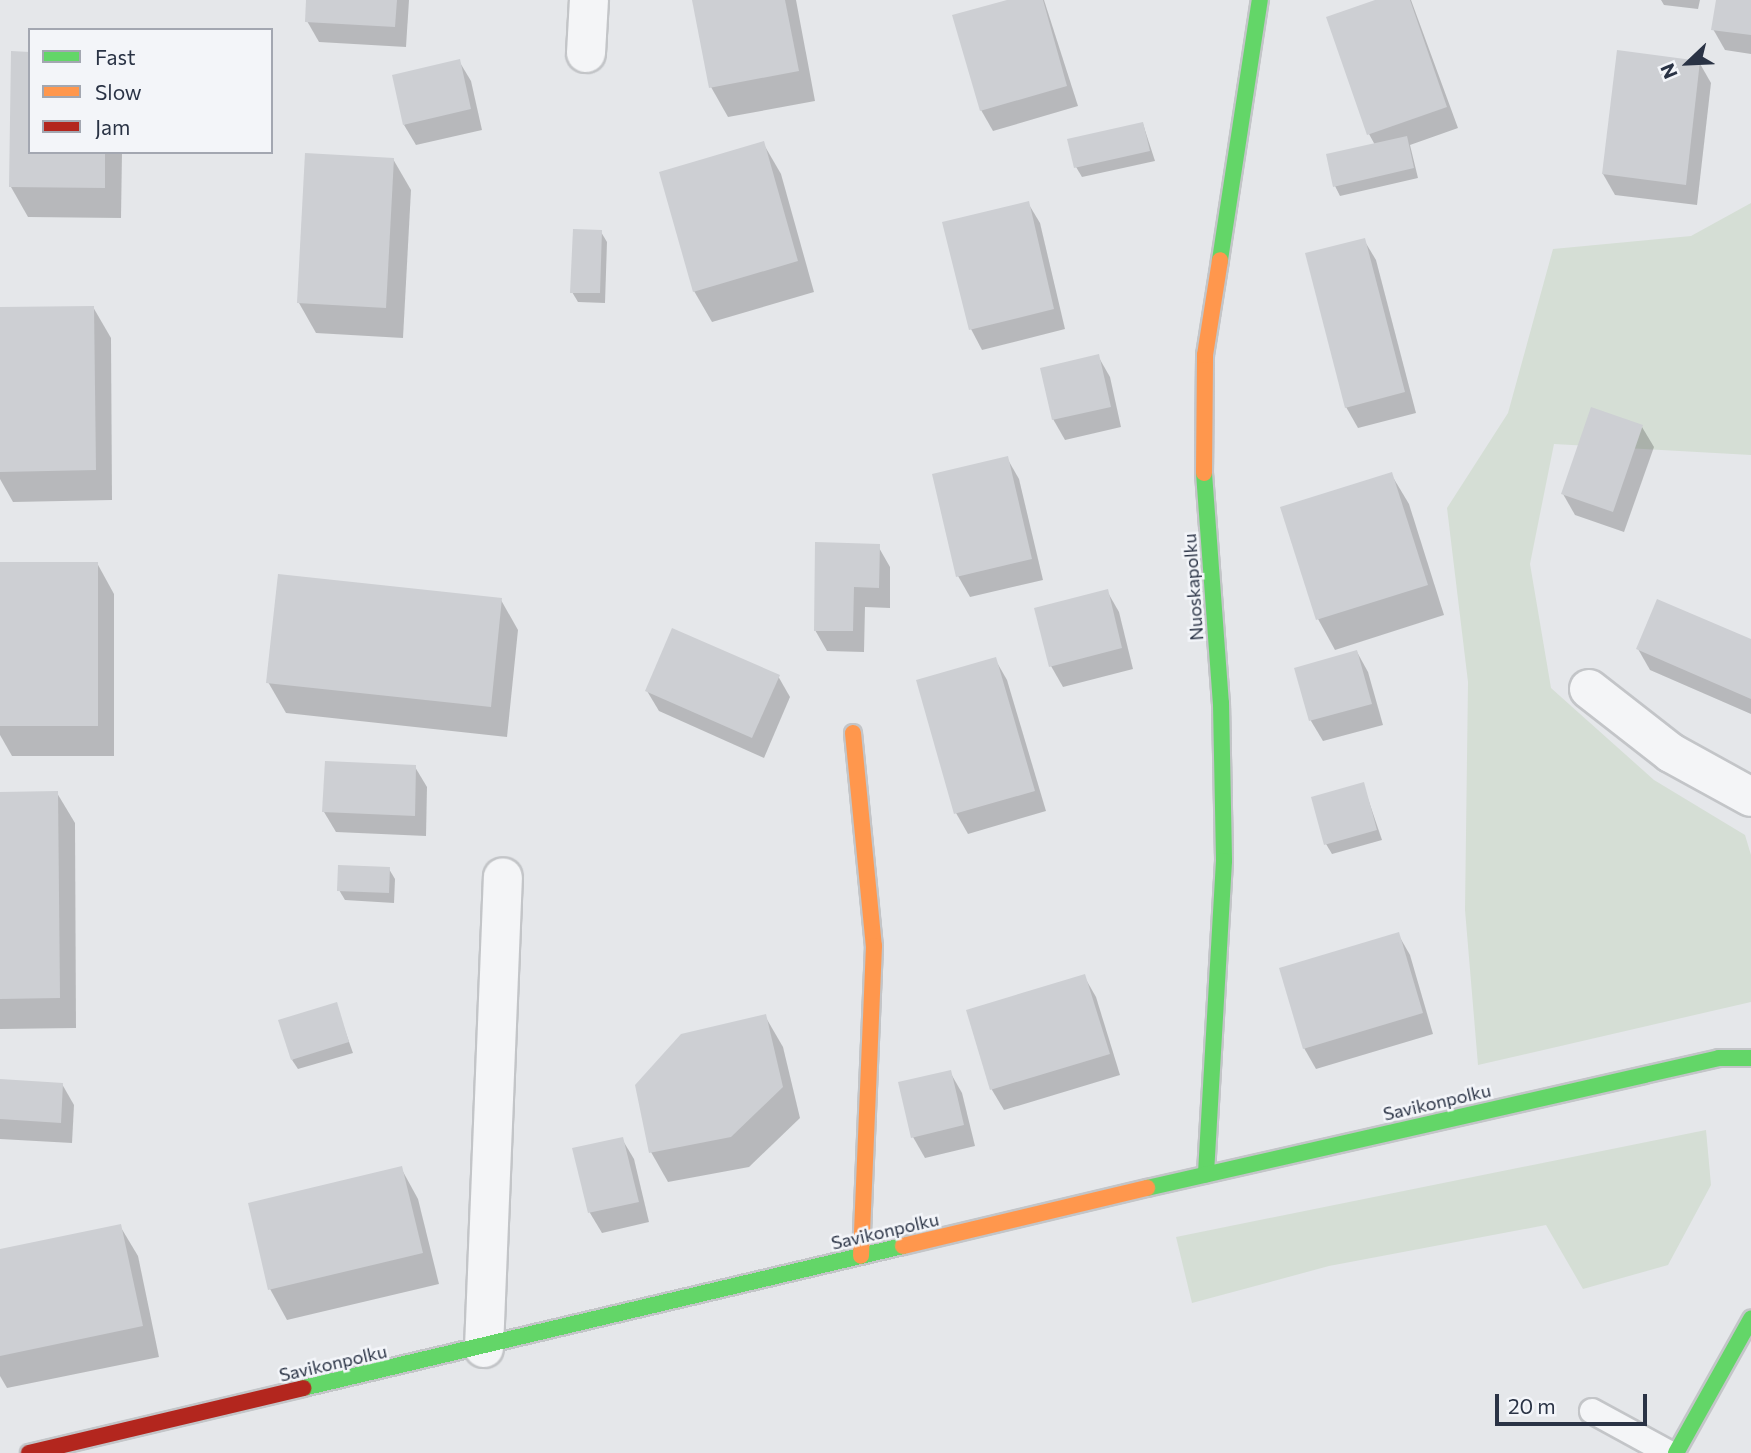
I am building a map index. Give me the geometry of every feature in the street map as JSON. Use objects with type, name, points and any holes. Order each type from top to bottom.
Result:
[{"type":"street","points":[[586,53],[589,0]]},
{"type":"street","name":"Nuoskapolku","points":[[1206,1174],[1224,861],[1221,703],[1201,439],[1205,355],[1260,0]]},
{"type":"street","points":[[1589,689],[1671,753],[1751,797]]},
{"type":"street","points":[[853,733],[874,946],[861,1256]]},
{"type":"street","points":[[484,1348],[503,877]]},
{"type":"street","name":"Savikonpolku","points":[[29,1453],[484,1348],[1206,1174],[1719,1058],[1751,1058]]},
{"type":"street","points":[[1676,1453],[1751,1319]]},
{"type":"lane","points":[[1592,1412],[1669,1453]]},
{"type":"shaded area","points":[[1751,203],[1751,455],[1554,444],[1530,564],[1551,688],[1654,780],[1745,835],[1751,855],[1751,1002],[1478,1065],[1465,910],[1468,682],[1447,508],[1508,413],[1553,249],[1691,236]]},
{"type":"shaded area","points":[[1706,1130],[1711,1185],[1668,1265],[1583,1289],[1546,1225],[1329,1266],[1192,1303],[1176,1237]]},
{"type":"building","points":[[306,0],[397,0],[395,27],[305,22]]},
{"type":"building","points":[[692,0],[785,0],[799,71],[709,88]]},
{"type":"building","points":[[1007,0],[1043,0],[1067,86],[980,111],[952,15]]},
{"type":"building","points":[[1375,0],[1410,0],[1447,107],[1367,135],[1326,17]]},
{"type":"building","points":[[1716,0],[1751,0],[1751,35],[1711,30]]},
{"type":"building","points":[[1617,50],[1700,61],[1686,185],[1602,174]]},
{"type":"building","points":[[11,51],[28,52],[28,154],[105,154],[105,188],[9,187]]},
{"type":"building","points":[[460,59],[471,109],[403,125],[392,75]]},
{"type":"building","points":[[1143,122],[1150,151],[1074,168],[1067,139]]},
{"type":"building","points":[[1407,136],[1414,168],[1333,187],[1326,154]]},
{"type":"building","points":[[764,141],[798,261],[693,292],[659,172]]},
{"type":"building","points":[[305,153],[394,158],[386,308],[297,303]]},
{"type":"building","points":[[1029,201],[1054,309],[969,330],[942,222]]},
{"type":"building","points":[[573,229],[602,230],[600,293],[570,293]]},
{"type":"building","points":[[1365,238],[1405,392],[1345,408],[1305,253]]},
{"type":"building","points":[[94,306],[96,470],[0,472],[0,307]]},
{"type":"building","points":[[1099,354],[1111,407],[1052,420],[1040,368]]},
{"type":"building","points":[[1591,407],[1643,425],[1613,512],[1561,494]]},
{"type":"building","points":[[1008,456],[1032,559],[956,577],[932,474]]},
{"type":"building","points":[[1392,472],[1428,585],[1316,620],[1280,507]]},
{"type":"building","points":[[815,542],[880,544],[879,588],[854,587],[853,631],[814,631]]},
{"type":"building","points":[[0,562],[98,562],[98,726],[0,726]]},
{"type":"building","points":[[278,574],[502,598],[491,707],[266,683]]},
{"type":"building","points":[[1108,589],[1122,648],[1049,667],[1034,608]]},
{"type":"building","points":[[1657,599],[1751,639],[1751,699],[1636,649]]},
{"type":"building","points":[[672,628],[780,675],[752,738],[645,691]]},
{"type":"building","points":[[1357,650],[1372,704],[1309,721],[1294,668]]},
{"type":"building","points":[[996,657],[1035,791],[954,814],[916,680]]},
{"type":"building","points":[[325,761],[416,765],[415,816],[322,812]]},
{"type":"building","points":[[1364,782],[1377,830],[1324,845],[1311,797]]},
{"type":"building","points":[[58,791],[60,998],[0,999],[0,792]]},
{"type":"building","points":[[338,865],[390,867],[389,893],[337,891]]},
{"type":"building","points":[[1399,932],[1423,1013],[1303,1049],[1279,968]]},
{"type":"building","points":[[1085,974],[1110,1054],[990,1090],[966,1010]]},
{"type":"building","points":[[337,1002],[349,1042],[291,1060],[278,1020]]},
{"type":"building","points":[[766,1014],[783,1087],[731,1137],[649,1153],[635,1085],[681,1034]]},
{"type":"building","points":[[951,1070],[964,1125],[911,1138],[898,1082]]},
{"type":"building","points":[[0,1079],[63,1083],[61,1123],[0,1119]]},
{"type":"building","points":[[623,1137],[639,1202],[588,1213],[572,1148]]},
{"type":"building","points":[[402,1166],[423,1253],[268,1290],[248,1203]]},
{"type":"building","points":[[121,1224],[143,1326],[0,1356],[0,1249]]},
{"type":"traffic: fast","points":[[1220,260],[1260,0]]},
{"type":"traffic: fast","points":[[1204,473],[1221,703],[1224,861],[1206,1174]]},
{"type":"traffic: fast","points":[[1147,1188],[1719,1058],[1751,1058]]},
{"type":"traffic: fast","points":[[303,1388],[903,1246]]},
{"type":"traffic: fast","points":[[1676,1453],[1751,1319]]},
{"type":"traffic: slow","points":[[1204,473],[1205,355],[1220,260]]},
{"type":"traffic: slow","points":[[853,733],[874,946],[861,1256]]},
{"type":"traffic: slow","points":[[903,1246],[1147,1188]]},
{"type":"traffic: jam","points":[[29,1453],[303,1388]]}]
